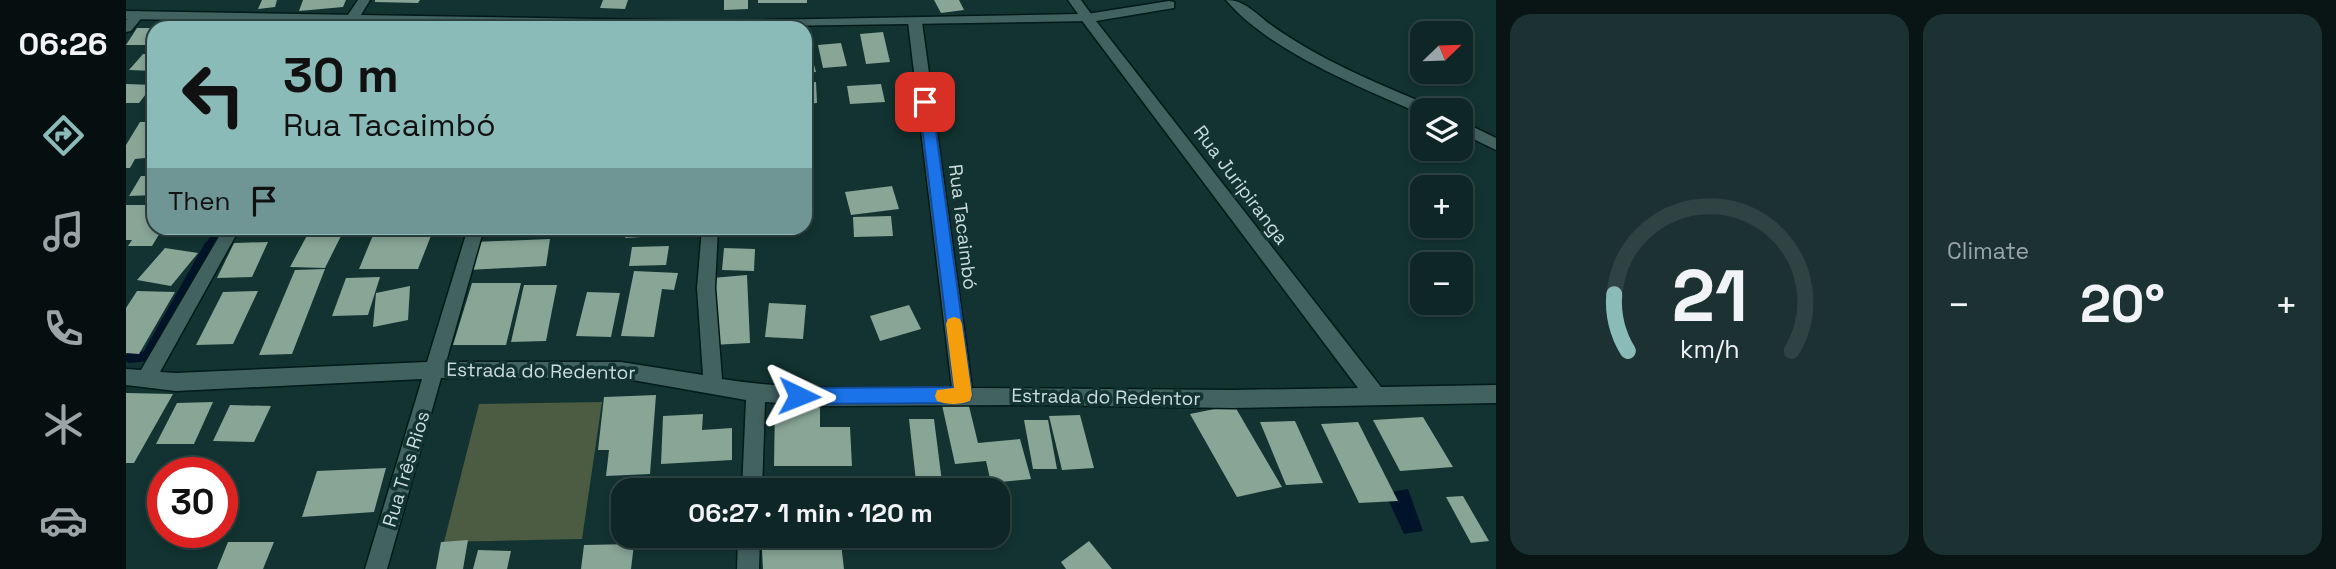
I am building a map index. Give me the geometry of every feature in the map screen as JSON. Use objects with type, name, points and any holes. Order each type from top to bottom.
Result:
[{"type":"street","points":[[350,21],[364,0]]},
{"type":"street","name":"Rua Juripiranga","points":[[1074,0],[1375,395]]},
{"type":"street","points":[[1232,0],[1278,37],[1316,61],[1410,103]]},
{"type":"street","points":[[812,24],[1087,18],[1169,5]]},
{"type":"street","points":[[126,28],[131,15],[294,21]]},
{"type":"street","name":"Rua Tacaimbó","points":[[915,22],[963,395]]},
{"type":"street","points":[[1473,133],[1496,145]]},
{"type":"street","points":[[146,379],[228,235]]},
{"type":"street","name":"Rua Três Rios","points":[[376,569],[437,369],[474,235]]},
{"type":"street","points":[[710,235],[706,288],[713,384]]},
{"type":"street","name":"Estrada do Redentor","points":[[126,377],[176,382],[437,369],[621,370],[756,393],[821,397],[963,395],[1232,399],[1496,394]]},
{"type":"street","points":[[752,478],[756,393]]},
{"type":"street","points":[[748,569],[749,548]]},
{"type":"green space","points":[[602,402],[582,539],[444,542],[479,404]]},
{"type":"water","points":[[1408,489],[1423,531],[1404,534],[1385,493]]},
{"type":"building","points":[[262,0],[277,0],[275,7],[258,9]]},
{"type":"building","points":[[303,0],[346,0],[343,7],[299,11]]},
{"type":"building","points":[[375,0],[420,0],[418,3]]},
{"type":"building","points":[[603,0],[628,0],[625,9],[600,8]]},
{"type":"building","points":[[724,0],[748,0],[748,9],[724,10]]},
{"type":"building","points":[[758,0],[807,0],[807,3],[758,3]]},
{"type":"building","points":[[934,0],[959,0],[964,10],[941,13]]},
{"type":"building","points":[[137,28],[147,28],[147,45],[126,45]]},
{"type":"building","points":[[883,32],[890,62],[866,64],[860,34]]},
{"type":"building","points":[[841,43],[847,66],[823,68],[818,45]]},
{"type":"building","points":[[143,54],[147,54],[147,71],[129,70]]},
{"type":"building","points":[[812,82],[816,82],[817,103],[812,103]]},
{"type":"building","points":[[126,84],[147,85],[147,93],[139,103],[126,103]]},
{"type":"building","points":[[881,84],[885,102],[850,104],[847,86]]},
{"type":"building","points":[[140,122],[147,122],[147,154],[145,158],[135,159],[130,168],[126,168],[126,145]]},
{"type":"building","points":[[141,176],[147,176],[147,195],[129,196]]},
{"type":"building","points":[[892,186],[899,209],[851,215],[845,192]]},
{"type":"building","points":[[126,205],[147,205],[147,235],[159,235],[152,246],[128,246],[132,240],[126,240]]},
{"type":"building","points":[[891,216],[893,236],[854,237],[853,217]]},
{"type":"building","points":[[307,235],[342,235],[325,268],[290,267]]},
{"type":"building","points":[[373,235],[431,235],[418,269],[359,269]]},
{"type":"building","points":[[625,235],[676,235],[625,238]]},
{"type":"building","points":[[550,239],[546,266],[468,270],[474,242]]},
{"type":"building","points":[[268,242],[252,277],[217,278],[234,243]]},
{"type":"building","points":[[669,246],[666,265],[629,266],[632,247]]},
{"type":"building","points":[[165,248],[198,253],[171,286],[137,280]]},
{"type":"building","points":[[724,248],[755,249],[754,271],[722,270]]},
{"type":"building","points":[[325,269],[292,354],[259,355],[295,270]]},
{"type":"building","points":[[634,271],[678,273],[674,290],[662,289],[654,337],[621,336]]},
{"type":"building","points":[[747,275],[750,343],[712,345],[712,278]]},
{"type":"building","points":[[380,277],[368,315],[332,316],[346,278]]},
{"type":"building","points":[[472,283],[521,283],[506,345],[453,345]]},
{"type":"building","points":[[524,285],[557,285],[546,341],[511,342]]},
{"type":"building","points":[[410,286],[408,320],[373,327],[376,293]]},
{"type":"building","points":[[137,291],[175,292],[139,354],[126,353],[126,308]]},
{"type":"building","points":[[258,291],[233,344],[196,345],[223,292]]},
{"type":"building","points":[[587,292],[620,293],[611,337],[576,336]]},
{"type":"building","points":[[769,303],[806,305],[803,339],[765,337]]},
{"type":"building","points":[[909,305],[921,329],[880,341],[870,316]]},
{"type":"building","points":[[126,393],[173,394],[134,463],[126,463]]},
{"type":"building","points":[[656,395],[650,474],[606,476],[609,450],[598,450],[604,397]]},
{"type":"building","points":[[213,402],[194,444],[156,444],[177,403]]},
{"type":"building","points":[[968,402],[978,443],[1020,439],[1031,479],[1010,481],[1010,478],[990,478],[986,461],[955,464],[942,405]]},
{"type":"building","points":[[230,405],[271,406],[254,442],[213,441]]},
{"type":"building","points":[[775,405],[820,405],[820,427],[850,427],[852,466],[774,466]]},
{"type":"building","points":[[1234,405],[1282,487],[1237,497],[1190,414]]},
{"type":"building","points":[[703,414],[702,430],[732,428],[732,460],[661,464],[663,416]]},
{"type":"building","points":[[1080,415],[1094,468],[1062,470],[1049,416]]},
{"type":"building","points":[[1423,417],[1453,467],[1400,471],[1373,420]]},
{"type":"building","points":[[909,419],[934,419],[941,478],[916,478]]},
{"type":"building","points":[[1024,420],[1048,420],[1057,469],[1033,469]]},
{"type":"building","points":[[1295,421],[1323,483],[1286,485],[1260,422]]},
{"type":"building","points":[[1358,422],[1398,501],[1359,503],[1321,424]]},
{"type":"building","points":[[386,468],[374,512],[302,517],[317,471]]},
{"type":"building","points":[[1463,496],[1489,541],[1471,543],[1446,497]]},
{"type":"building","points":[[468,540],[463,569],[436,569],[441,542]]},
{"type":"building","points":[[1089,541],[1112,569],[1066,569],[1061,562]]},
{"type":"building","points":[[238,542],[274,542],[263,569],[217,569],[226,548],[238,548]]},
{"type":"building","points":[[611,544],[611,548],[634,548],[631,569],[581,569],[584,545]]},
{"type":"building","points":[[842,548],[844,569],[763,569],[762,550]]},
{"type":"building","points":[[478,550],[511,551],[507,569],[473,569]]},
{"type":"waterway","points":[[208,247],[215,235]]},
{"type":"waterway","points":[[130,358],[147,356],[209,246]]},
{"type":"slow traffic","points":[[944,396],[963,395],[954,324]]},
{"type":"route","points":[[799,396],[963,395],[925,102]]}]
